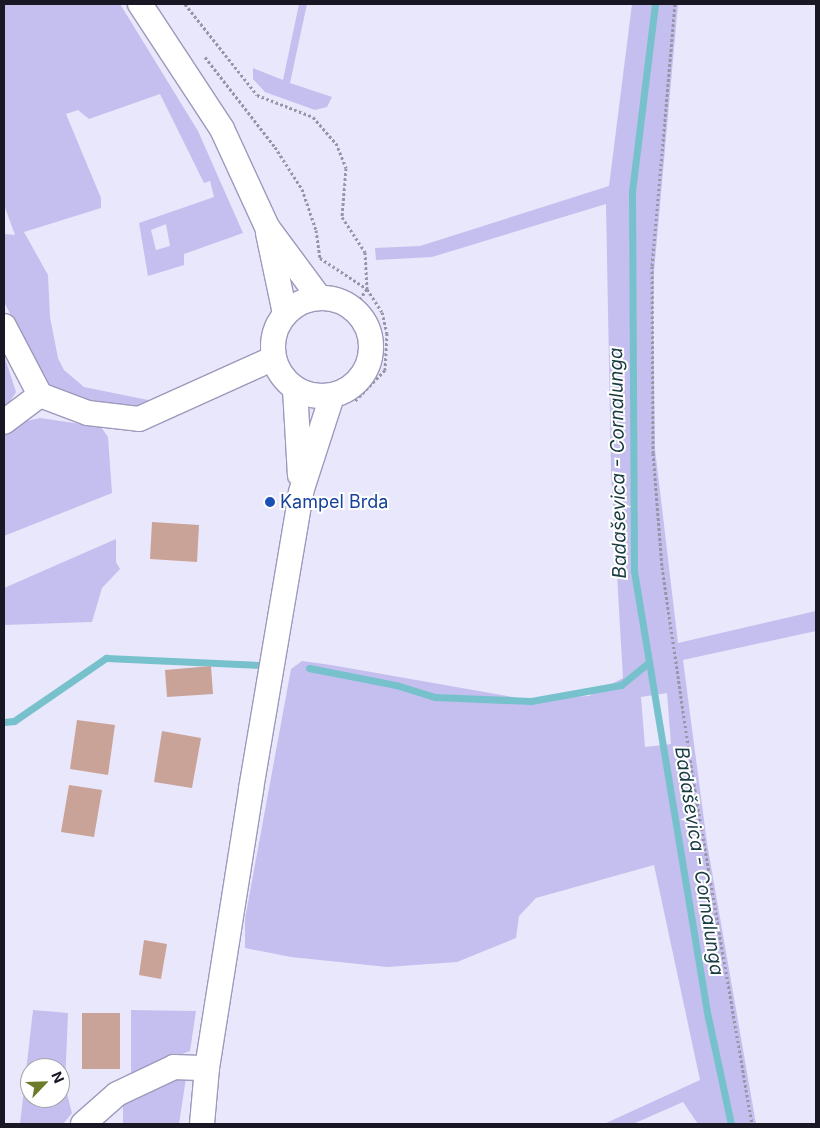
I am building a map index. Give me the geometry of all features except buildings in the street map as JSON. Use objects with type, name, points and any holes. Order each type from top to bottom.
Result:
[{"type":"street","points":[[140,4],[222,129],[267,226],[319,297]]},
{"type":"street","points":[[267,226],[285,314]]},
{"type":"street","points":[[319,297],[333,298],[353,308],[367,326],[371,342],[370,358],[353,385],[332,396],[307,395],[295,390],[280,374],[274,358],[276,329],[285,314],[306,300],[319,297]]},
{"type":"street","points":[[4,326],[40,396],[88,413],[139,419],[274,358]]},
{"type":"street","points":[[295,390],[301,492]]},
{"type":"street","points":[[4,422],[40,396]]},
{"type":"street","points":[[202,1124],[207,1068],[301,492],[332,396]]},
{"type":"street","points":[[82,1124],[118,1094],[174,1067],[207,1068]]},
{"type":"path","points":[[184,4],[257,95],[313,117],[336,142],[346,168],[342,217],[366,252],[366,289],[353,308]]},
{"type":"path","points":[[675,4],[652,266],[653,453],[662,566],[693,779],[752,1124]]},
{"type":"shaded area","points":[[4,4],[120,4],[198,131],[243,233],[184,254],[184,265],[148,276],[139,223],[214,197],[210,181],[204,183],[160,94],[89,119],[78,110],[66,114],[101,198],[101,208],[24,232],[48,275],[50,317],[58,358],[64,370],[84,387],[153,401],[143,406],[120,410],[50,390],[4,302],[4,224],[5,234],[15,235],[4,205]],"holes":[[[166,224],[170,246],[156,250],[151,230]]]},
{"type":"shaded area","points":[[299,4],[307,4],[290,83],[332,97],[327,107],[315,110],[265,92],[253,79],[253,68],[283,80]]},
{"type":"shaded area","points":[[632,4],[678,4],[654,272],[653,318],[655,449],[678,643],[816,611],[816,631],[683,660],[707,843],[756,1124],[698,1124],[683,1102],[633,1124],[604,1124],[700,1080],[654,865],[536,898],[519,916],[516,938],[457,962],[387,967],[291,957],[245,948],[245,919],[291,669],[302,661],[524,699],[589,696],[623,678],[611,471],[606,204],[432,257],[376,260],[375,248],[420,246],[609,186]],"holes":[[[667,693],[671,744],[645,747],[641,697]]]},
{"type":"shaded area","points":[[4,355],[16,392],[4,411]]},
{"type":"shaded area","points":[[40,418],[101,427],[108,437],[112,493],[4,536],[4,433],[18,423]]},
{"type":"shaded area","points":[[116,539],[116,562],[120,569],[102,588],[92,622],[4,625],[4,588]]},
{"type":"shaded area","points":[[33,1010],[68,1013],[66,1058],[28,1058]]},
{"type":"shaded area","points":[[131,1010],[196,1011],[190,1051],[131,1074]]},
{"type":"shaded area","points":[[174,1076],[186,1078],[179,1124],[123,1124],[123,1099]]},
{"type":"shaded area","points":[[70,1105],[72,1113],[63,1124],[20,1124],[22,1108],[70,1108]]},
{"type":"waterway","name":"Badaševica - Cornalunga","points":[[655,4],[632,192],[634,571],[708,1017],[731,1124]]},
{"type":"waterway","points":[[4,722],[14,721],[106,658],[263,665]]},
{"type":"waterway","points":[[309,668],[396,685],[435,697],[531,701],[621,685],[649,662]]},
{"type":"place","name":"Kampel Brda","points":[[270,502]]}]
